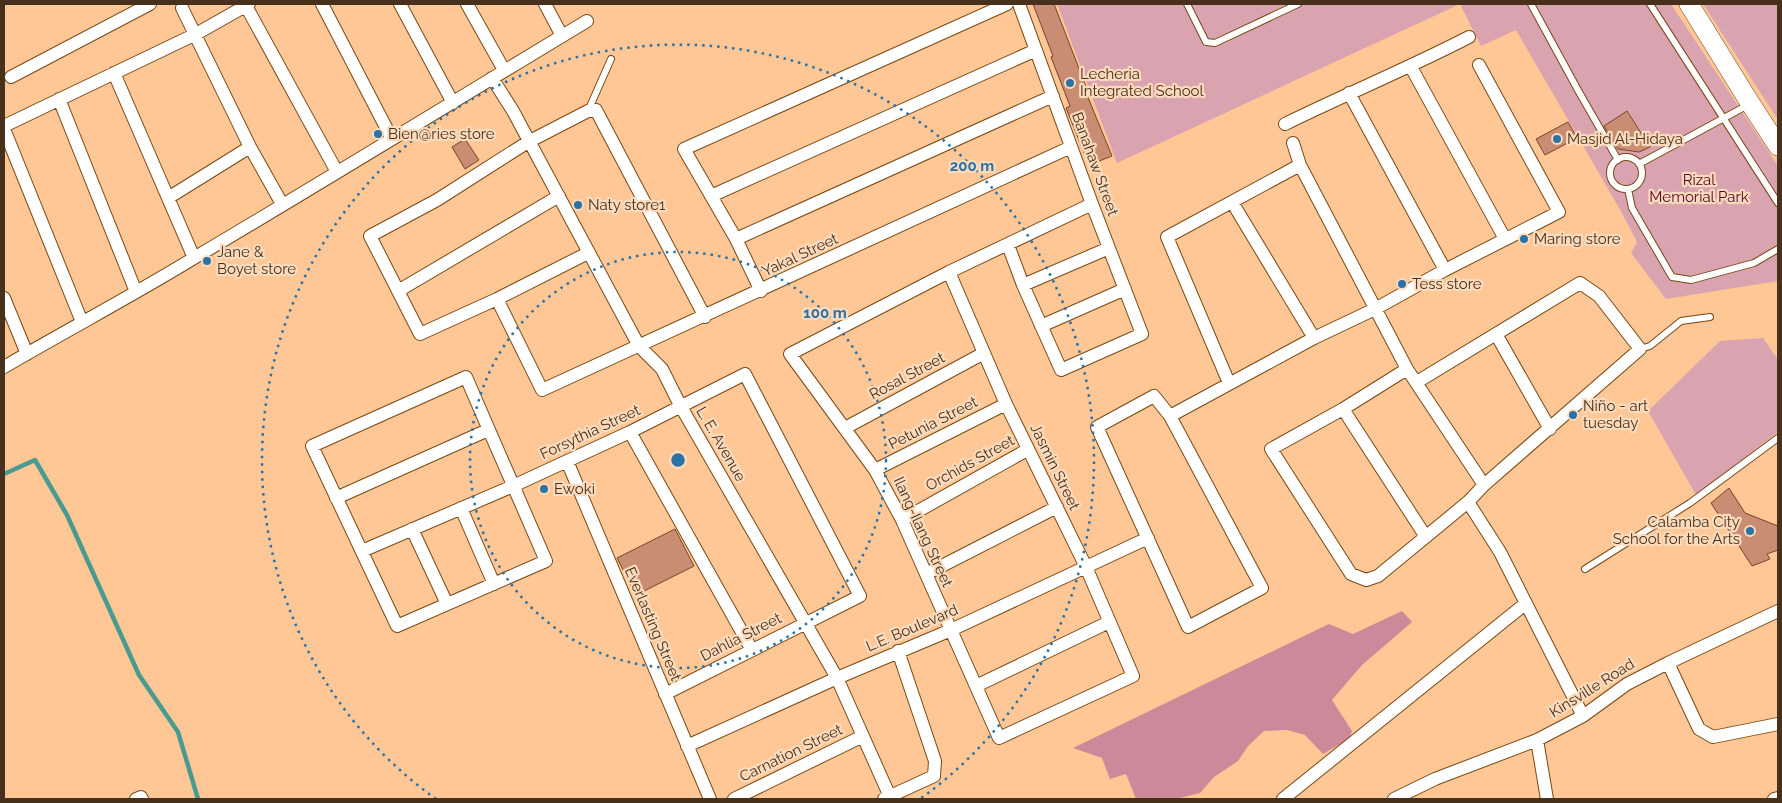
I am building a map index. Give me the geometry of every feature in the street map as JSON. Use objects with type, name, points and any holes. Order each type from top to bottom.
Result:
[{"type":"main road","points":[[1689,4],[1778,146]]},
{"type":"street","points":[[11,77],[150,4]]},
{"type":"street","points":[[322,4],[392,138]]},
{"type":"street","points":[[400,4],[453,103]]},
{"type":"street","points":[[468,4],[504,70]]},
{"type":"street","points":[[545,4],[562,36]]},
{"type":"street","points":[[761,290],[736,239],[684,149],[1006,4]]},
{"type":"street","name":"Banahaw Street","points":[[1019,4],[1142,334],[1061,370],[1042,326]]},
{"type":"street","points":[[82,322],[4,128],[196,34],[247,5],[337,172]]},
{"type":"street","points":[[182,8],[250,147],[282,204]]},
{"type":"street","points":[[4,367],[194,258],[587,21]]},
{"type":"street","points":[[1286,124],[1469,37]]},
{"type":"street","points":[[711,196],[1036,50]]},
{"type":"street","points":[[1170,416],[1228,383],[1559,212],[1478,64]]},
{"type":"street","points":[[1411,66],[1505,239]]},
{"type":"street","points":[[114,73],[194,258]]},
{"type":"street","name":"L. E. Avenue","points":[[492,78],[513,111],[639,346],[662,369],[680,405],[837,678],[889,798]]},
{"type":"street","points":[[1349,93],[1445,270]]},
{"type":"street","points":[[736,239],[1053,96]]},
{"type":"street","points":[[59,100],[136,292]]},
{"type":"street","points":[[588,253],[497,299],[420,334],[370,236],[437,200],[528,142],[592,111],[705,317]]},
{"type":"street","points":[[1293,143],[1300,165],[1407,369],[1484,485]]},
{"type":"street","points":[[168,198],[250,147]]},
{"type":"street","name":"Yakal Street","points":[[497,299],[542,390],[705,317],[1071,147]]},
{"type":"street","points":[[1228,383],[1167,237],[1300,165]]},
{"type":"street","points":[[398,291],[559,196]]},
{"type":"street","points":[[1232,202],[1314,338]]},
{"type":"street","points":[[949,272],[1092,204]]},
{"type":"street","points":[[1008,245],[1042,326],[1125,289]]},
{"type":"street","points":[[1024,285],[1109,248]]},
{"type":"street","name":"Jasmin Street","points":[[949,272],[1006,404],[1086,567],[1133,676],[999,738]]},
{"type":"street","name":"Ilang-Ilang Street","points":[[949,272],[790,354],[875,470],[902,520],[999,738]]},
{"type":"street","points":[[1407,369],[1343,409],[1271,449],[1350,574],[1366,580],[1378,576],[1468,502],[1484,485],[1640,349],[1599,296],[1580,283],[1417,382]]},
{"type":"street","points":[[4,298],[27,354]]},
{"type":"street","points":[[1496,334],[1550,429]]},
{"type":"street","name":"Rosal Street","points":[[845,428],[984,353]]},
{"type":"street","name":"Forsythia Street","points":[[362,551],[630,432],[680,405],[745,374],[860,596],[806,622]]},
{"type":"street","points":[[466,377],[488,430],[546,562],[397,626],[312,446],[466,377]]},
{"type":"street","points":[[1154,396],[1170,416],[1262,588],[1188,627],[1097,428],[1154,396]]},
{"type":"street","name":"Petunia Street","points":[[875,470],[1006,404]]},
{"type":"street","points":[[1343,409],[1426,537]]},
{"type":"street","points":[[336,498],[488,430]]},
{"type":"street","points":[[630,432],[752,650]]},
{"type":"street","name":"Orchids Street","points":[[902,520],[1028,450]]},
{"type":"street","name":"Everlasting Street","points":[[567,461],[710,799]]},
{"type":"street","points":[[1468,502],[1500,552],[1583,716]]},
{"type":"street","points":[[926,574],[1057,507]]},
{"type":"street","points":[[461,508],[494,584]]},
{"type":"street","points":[[412,529],[447,604]]},
{"type":"street","name":"L.E. Boulevard","points":[[687,746],[898,651],[951,630],[1148,538]]},
{"type":"street","points":[[1283,799],[1525,604]]},
{"type":"street","name":"Kinsville Road","points":[[1394,799],[1435,779],[1537,740],[1583,716],[1627,684],[1778,611]]},
{"type":"street","name":"Dahlia Street","points":[[665,694],[806,622]]},
{"type":"street","points":[[976,686],[1109,622]]},
{"type":"street","points":[[889,798],[934,776],[935,761],[898,651]]},
{"type":"street","points":[[1668,663],[1699,729],[1713,737],[1778,724]]},
{"type":"street","name":"Carnation Street","points":[[734,799],[863,736]]},
{"type":"street","points":[[1537,740],[1547,799]]},
{"type":"street","points":[[136,799],[141,797],[142,799]]},
{"type":"street","points":[[1774,799],[1778,798]]},
{"type":"lane","points":[[1187,4],[1206,42],[1215,43],[1298,4]]},
{"type":"lane","points":[[1531,4],[1618,160]]},
{"type":"lane","points":[[1650,4],[1778,204]]},
{"type":"lane","points":[[592,111],[611,59]]},
{"type":"lane","points":[[1639,164],[1750,104]]},
{"type":"lane","points":[[1625,157],[1633,159],[1639,164],[1642,171],[1641,180],[1636,186],[1628,189],[1620,188],[1613,182],[1610,175],[1612,166],[1618,160],[1625,157]]},
{"type":"lane","points":[[1628,189],[1632,208],[1672,277],[1691,280],[1754,263],[1778,249]]},
{"type":"lane","points":[[1640,349],[1650,346],[1680,321],[1710,317]]},
{"type":"lane","points":[[1585,569],[1690,504],[1778,438]]},
{"type":"green space","points":[[1057,4],[1460,4],[1117,163]]},
{"type":"green space","name":"Rizal Memorial Park","points":[[1460,4],[1671,4],[1778,166],[1778,281],[1666,299],[1631,253],[1637,242],[1516,30],[1481,46]]},
{"type":"green space","points":[[1703,4],[1778,4],[1778,120],[1769,106]]},
{"type":"green space","points":[[1763,338],[1778,360],[1778,432],[1696,495],[1648,411],[1720,341]]},
{"type":"shaded area","points":[[1402,611],[1412,622],[1362,665],[1332,700],[1352,731],[1349,739],[1323,754],[1305,735],[1287,730],[1264,731],[1248,746],[1238,761],[1214,777],[1200,793],[1176,799],[1136,799],[1126,774],[1110,779],[1102,758],[1073,748],[1329,624],[1353,634]]},
{"type":"building","name":"Lecheria Integrated School","points":[[1033,4],[1054,4],[1087,89],[1085,90],[1112,156],[1089,165],[1066,108],[1070,106]]},
{"type":"building","points":[[1627,111],[1650,147],[1639,152],[1618,149],[1604,126]]},
{"type":"building","name":"Masjid Al-Hidaya","points":[[1568,122],[1577,138],[1545,155],[1536,139]]},
{"type":"building","points":[[465,139],[479,160],[465,169],[452,147]]},
{"type":"building","points":[[1729,488],[1745,513],[1778,526],[1778,550],[1767,554],[1770,559],[1752,566],[1711,503]]},
{"type":"building","points":[[675,529],[694,566],[636,595],[617,558]]},
{"type":"waterway","points":[[4,474],[35,460],[67,515],[139,675],[178,732],[198,799]]},
{"type":"place","name":"Lecheria Integrated School","points":[[1070,83]]},
{"type":"place","name":"Bien@ries store","points":[[378,134]]},
{"type":"place","name":"Masjid Al-Hidaya","points":[[1557,139]]},
{"type":"place","name":"Naty store1","points":[[578,205]]},
{"type":"place","name":"Maring store","points":[[1524,239]]},
{"type":"place","name":"Jane & Boyet store","points":[[207,261]]},
{"type":"place","name":"Tess store","points":[[1402,284]]},
{"type":"place","name":"Niño - art tuesday","points":[[1573,415]]},
{"type":"place","name":"Ewoki","points":[[544,489]]},
{"type":"place","name":"Calamba City School for the Arts","points":[[1750,531]]}]
